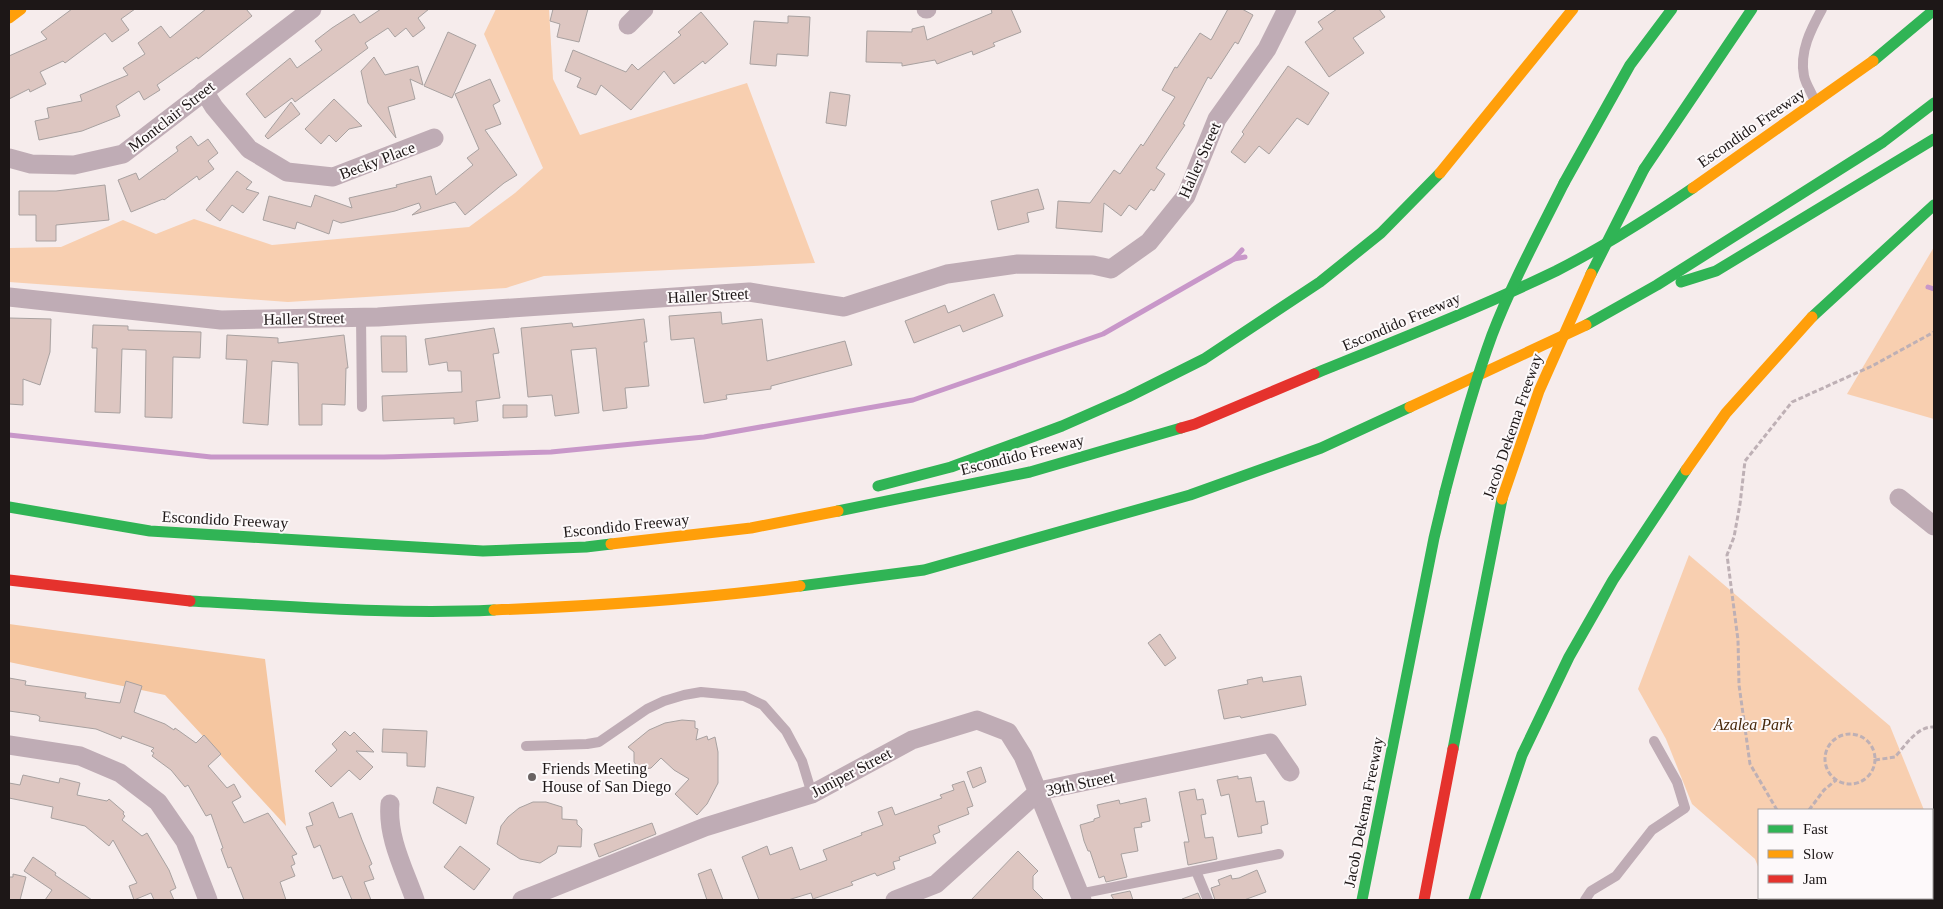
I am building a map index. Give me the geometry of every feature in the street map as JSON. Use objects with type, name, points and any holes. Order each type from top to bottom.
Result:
[{"type":"main road","points":[[9,18],[21,9]]},
{"type":"main road","points":[[869,488],[950,466],[1062,426],[1128,397],[1204,359],[1320,282],[1380,233],[1437,177],[1573,9]]},
{"type":"main road","points":[[1630,65],[1662,9]]},
{"type":"main road","name":"Jacob Dekema Freeway","points":[[1362,900],[1432,547],[1465,413],[1493,333],[1524,263],[1564,183],[1630,65],[1672,9]]},
{"type":"main road","name":"Jacob Dekema Freeway","points":[[1424,900],[1502,499],[1539,391],[1582,291],[1644,169],[1752,9]]},
{"type":"main road","name":"Escondido Freeway","points":[[9,507],[150,531],[483,551],[586,547],[751,528],[1030,472],[1195,424],[1476,307],[1557,270],[1654,214],[1888,50],[1934,10]]},
{"type":"main road","points":[[9,580],[181,600],[340,609],[459,612],[614,605],[732,595],[924,570],[1190,495],[1321,448],[1588,324],[1657,285],[1883,142],[1934,103]]},
{"type":"main road","points":[[1657,285],[1686,281],[1716,271],[1934,139]]},
{"type":"main road","points":[[1474,900],[1522,755],[1574,648],[1613,580],[1661,505],[1726,413],[1814,315],[1934,205]]},
{"type":"main road","points":[[404,546],[534,537]]},
{"type":"street","name":"Montclair Street","points":[[9,158],[31,164],[74,164],[123,154],[312,9]]},
{"type":"street","points":[[628,25],[644,9]]},
{"type":"street","name":"Haller Street","points":[[9,297],[221,320],[360,317],[749,292],[844,307],[947,274],[1018,264],[1093,265],[1111,270],[1149,242],[1186,196],[1217,119],[1267,49],[1287,9]]},
{"type":"street","name":"Becky Place","points":[[204,91],[214,107],[249,148],[287,172],[334,177],[434,138]]},
{"type":"street","points":[[1898,498],[1934,526]]},
{"type":"street","name":"Juniper Street","points":[[522,900],[705,827],[812,794],[912,740],[977,720],[1008,732],[1024,756],[1080,897]]},
{"type":"street","name":"39th Street","points":[[895,900],[936,884],[1039,791],[1270,744],[1290,772]]},
{"type":"street","points":[[9,745],[80,756],[120,773],[158,802],[185,841],[208,900]]},
{"type":"street","points":[[390,804],[388,817],[391,833],[415,900]]},
{"type":"street","points":[[926,900],[936,884]]},
{"type":"lane","points":[[1815,102],[1805,77],[1802,58],[1812,27],[1822,9]]},
{"type":"lane","points":[[360,317],[362,406]]},
{"type":"lane","points":[[526,746],[599,742],[647,709],[684,695],[701,692],[744,696],[763,705],[786,731],[802,761],[812,794]]},
{"type":"lane","points":[[1585,900],[1591,891],[1616,876],[1652,830],[1685,808],[1677,782],[1654,741]]},
{"type":"lane","points":[[1080,897],[1279,854]]},
{"type":"lane","points":[[1196,871],[1208,900]]},
{"type":"path","points":[[1776,809],[1750,764],[1739,685],[1738,640],[1727,555],[1734,537],[1745,461],[1792,402],[1872,366],[1934,332]]},
{"type":"path","points":[[1875,760],[1895,758],[1916,733],[1929,727],[1934,727]]},
{"type":"path","points":[[1847,734],[1863,738],[1870,744],[1874,752],[1875,760],[1870,774],[1864,780],[1850,784],[1836,780],[1826,766],[1827,749],[1838,737],[1847,734]]},
{"type":"path","points":[[1810,809],[1824,790],[1836,780]]},
{"type":"green space","points":[[496,9],[549,9],[553,79],[580,135],[747,83],[815,263],[544,276],[506,288],[288,302],[9,282],[9,248],[61,247],[123,220],[156,234],[194,219],[272,245],[469,227],[515,193],[543,168],[484,34]]},
{"type":"green space","points":[[1934,247],[1934,419],[1847,394]]},
{"type":"green space","name":"Azalea Park","points":[[1689,555],[1890,726],[1924,809],[1758,809],[1758,866],[1755,859],[1692,804],[1666,739],[1638,689]]},
{"type":"green space","points":[[1899,899],[1900,900],[1769,900]]},
{"type":"shaded area","points":[[9,624],[265,659],[286,826],[165,695],[9,662]]},
{"type":"building","points":[[72,9],[135,9],[121,19],[129,30],[112,42],[105,33],[65,63],[63,61],[40,72],[46,84],[30,92],[29,89],[9,99],[9,56],[47,39],[41,32]]},
{"type":"building","points":[[206,9],[246,9],[252,16],[198,59],[197,57],[157,85],[160,90],[144,100],[139,91],[116,106],[120,116],[82,131],[39,140],[35,121],[49,118],[47,108],[82,101],[80,95],[128,75],[123,68],[145,54],[138,43],[161,26],[170,38]]},
{"type":"building","points":[[381,9],[429,9],[418,18],[425,28],[413,37],[406,28],[395,37],[388,28],[365,43],[368,48],[295,102],[292,98],[265,118],[246,94],[290,58],[297,68],[322,50],[315,41],[354,14],[360,23]]},
{"type":"building","points":[[553,9],[588,9],[579,42],[557,37],[560,24],[550,21]]},
{"type":"building","points":[[991,9],[1011,9],[1021,32],[993,43],[995,46],[973,55],[972,51],[937,64],[935,60],[902,66],[902,63],[866,62],[867,31],[912,32],[912,29],[924,26],[927,40],[992,13]]},
{"type":"building","points":[[1228,9],[1242,9],[1253,15],[1238,44],[1235,42],[1211,79],[1208,77],[1183,124],[1185,125],[1156,168],[1165,174],[1154,191],[1151,189],[1136,210],[1129,205],[1121,216],[1104,203],[1102,232],[1056,228],[1058,201],[1090,203],[1114,170],[1120,174],[1141,144],[1143,146],[1175,97],[1162,90],[1175,67],[1177,68],[1200,33],[1211,40]]},
{"type":"building","points":[[1337,9],[1379,9],[1385,17],[1353,38],[1364,53],[1329,77],[1305,42],[1323,29],[1318,22]]},
{"type":"building","points":[[701,12],[728,44],[705,64],[703,61],[674,84],[664,71],[631,110],[601,85],[596,95],[577,87],[581,78],[565,71],[573,50],[626,72],[632,64],[638,70],[681,35],[678,32]]},
{"type":"building","points":[[788,16],[810,17],[808,56],[777,54],[776,66],[750,64],[754,21],[788,23]]},
{"type":"building","points":[[448,32],[476,45],[452,98],[424,86]]},
{"type":"building","points":[[374,57],[385,75],[418,66],[423,85],[410,79],[415,99],[388,107],[396,138],[368,103],[361,71]]},
{"type":"building","points":[[1288,66],[1329,93],[1308,125],[1297,118],[1269,154],[1259,146],[1245,163],[1231,152],[1244,134],[1242,132]]},
{"type":"building","points":[[490,79],[500,101],[493,105],[501,124],[485,130],[517,175],[504,183],[465,215],[455,202],[412,215],[421,208],[419,203],[395,211],[341,223],[333,220],[329,234],[297,222],[295,229],[263,220],[269,196],[311,207],[315,195],[352,208],[349,198],[397,187],[396,185],[431,176],[436,195],[473,165],[467,158],[479,149],[455,94]]},
{"type":"building","points":[[830,92],[850,95],[846,126],[826,123]]},
{"type":"building","points":[[334,99],[362,126],[349,129],[336,142],[329,135],[321,144],[305,129]]},
{"type":"building","points":[[291,102],[300,114],[268,139],[265,136]]},
{"type":"building","points":[[191,136],[198,146],[208,139],[218,153],[208,161],[214,169],[199,180],[197,176],[164,200],[131,212],[118,180],[136,173],[139,180],[178,151],[176,147]]},
{"type":"building","points":[[237,171],[252,182],[246,189],[259,193],[243,213],[232,205],[220,221],[206,210]]},
{"type":"building","points":[[105,185],[109,220],[56,225],[56,241],[36,241],[36,215],[19,215],[19,191],[56,191]]},
{"type":"building","points":[[1038,189],[1044,209],[1027,213],[1029,222],[998,230],[991,201]]},
{"type":"building","points":[[994,294],[1003,316],[963,332],[960,325],[914,343],[905,321],[945,305],[948,313]]},
{"type":"building","points":[[721,312],[722,324],[762,319],[767,361],[845,341],[852,365],[771,386],[771,389],[726,395],[727,399],[704,403],[694,338],[671,340],[669,316]]},
{"type":"building","points":[[9,318],[51,319],[50,352],[40,385],[23,379],[23,405],[9,404]]},
{"type":"building","points":[[644,319],[647,342],[644,342],[649,386],[625,388],[627,408],[603,411],[596,348],[571,350],[579,413],[555,416],[552,395],[528,397],[521,328],[572,323],[573,327]]},
{"type":"building","points":[[93,325],[128,326],[128,330],[201,332],[200,358],[173,357],[172,418],[145,417],[146,350],[122,349],[120,413],[95,412],[97,348],[92,348]]},
{"type":"building","points":[[494,328],[499,353],[493,354],[500,398],[476,401],[478,421],[454,424],[454,418],[383,421],[382,396],[462,392],[461,371],[448,371],[447,362],[429,365],[425,339]]},
{"type":"building","points":[[227,335],[278,338],[278,343],[344,335],[348,368],[346,368],[345,405],[322,404],[322,425],[299,425],[298,363],[272,361],[268,425],[243,423],[247,360],[226,359]]},
{"type":"building","points":[[381,336],[406,336],[407,372],[382,372]]},
{"type":"building","points":[[503,405],[527,405],[527,417],[503,418]]},
{"type":"building","points":[[1160,634],[1176,658],[1165,666],[1148,643]]},
{"type":"building","points":[[1301,676],[1306,705],[1241,718],[1240,716],[1224,719],[1218,690],[1248,684],[1247,680],[1262,677],[1263,682]]},
{"type":"building","points":[[9,678],[26,681],[25,685],[86,693],[85,698],[120,703],[126,681],[142,686],[134,712],[165,724],[174,730],[175,728],[196,743],[204,735],[221,754],[208,766],[227,788],[234,784],[241,797],[232,802],[244,823],[268,813],[297,854],[292,856],[295,864],[291,866],[295,876],[280,882],[286,900],[244,900],[231,867],[228,868],[211,814],[206,816],[188,785],[185,787],[171,770],[152,756],[154,753],[151,751],[154,748],[122,736],[121,739],[96,729],[39,721],[40,717],[37,715],[9,711]]},
{"type":"building","points":[[682,720],[695,721],[695,728],[698,729],[696,740],[707,736],[708,740],[715,737],[718,752],[718,783],[707,804],[697,815],[675,794],[689,779],[674,770],[661,758],[651,768],[640,770],[634,762],[634,752],[628,747],[649,730],[665,723]]},
{"type":"building","points":[[383,729],[427,731],[425,767],[407,766],[407,753],[382,752]]},
{"type":"building","points":[[345,731],[350,736],[354,732],[374,752],[356,751],[373,767],[360,780],[349,770],[331,787],[315,771],[337,750],[332,744]]},
{"type":"building","points":[[981,767],[986,782],[973,788],[967,772]]},
{"type":"building","points":[[23,775],[59,783],[60,778],[80,783],[77,795],[107,801],[109,799],[124,812],[125,816],[122,820],[142,836],[147,833],[169,870],[176,888],[170,891],[174,900],[154,900],[151,893],[134,900],[129,886],[137,883],[113,840],[109,846],[85,826],[51,818],[53,807],[9,798],[9,783],[20,785]]},
{"type":"building","points":[[1238,776],[1238,779],[1251,777],[1256,802],[1264,801],[1268,824],[1261,826],[1262,833],[1238,837],[1229,794],[1221,796],[1217,780]]},
{"type":"building","points":[[964,781],[973,806],[967,808],[969,814],[938,826],[940,832],[933,835],[936,843],[899,857],[900,860],[893,862],[895,869],[877,876],[875,873],[851,882],[853,885],[813,899],[811,893],[788,900],[759,900],[742,857],[767,846],[770,855],[792,847],[800,870],[827,860],[823,850],[883,825],[878,812],[892,807],[895,815],[942,798],[940,795],[954,790],[952,785]]},
{"type":"building","points":[[437,787],[474,797],[466,824],[433,803]]},
{"type":"building","points":[[1195,789],[1197,800],[1203,799],[1206,814],[1201,815],[1205,838],[1213,837],[1217,859],[1188,865],[1184,842],[1189,842],[1179,792]]},
{"type":"building","points":[[1146,798],[1150,821],[1141,823],[1142,827],[1134,828],[1138,851],[1121,854],[1127,877],[1106,882],[1104,876],[1099,878],[1090,851],[1088,851],[1084,841],[1080,825],[1100,817],[1097,805],[1119,800],[1120,804]]},
{"type":"building","points":[[333,802],[339,818],[352,813],[372,864],[369,866],[374,879],[364,882],[371,900],[352,900],[342,876],[333,879],[320,845],[314,848],[306,827],[313,825],[309,813]]},
{"type":"building","points":[[533,802],[546,802],[562,807],[562,819],[577,820],[577,824],[582,829],[581,847],[558,846],[556,853],[540,863],[520,859],[497,844],[501,826],[508,817],[519,808]]},
{"type":"building","points":[[652,823],[656,834],[599,857],[594,844]]},
{"type":"building","points":[[460,846],[490,869],[474,890],[444,867]]},
{"type":"building","points":[[1018,851],[1038,871],[1033,876],[1033,889],[1044,900],[971,900]]},
{"type":"building","points":[[33,857],[56,873],[55,875],[92,900],[45,900],[52,890],[24,871]]},
{"type":"building","points":[[711,869],[723,900],[707,900],[698,874]]},
{"type":"building","points":[[1257,870],[1266,892],[1244,900],[1215,900],[1211,888],[1220,885],[1218,880],[1231,875],[1232,879],[1239,878]]},
{"type":"building","points":[[13,874],[26,877],[20,900],[9,900],[9,877],[13,877]]},
{"type":"building","points":[[1130,891],[1133,900],[1114,900],[1111,895]]},
{"type":"building","points":[[1198,893],[1201,900],[1182,899]]},
{"type":"waterway","points":[[9,435],[211,457],[384,457],[551,452],[704,437],[913,400],[1103,334],[1234,259],[1242,250]]},
{"type":"waterway","points":[[1234,259],[1245,257]]},
{"type":"waterway","points":[[1928,287],[1934,289]]},
{"type":"traffic: fast","points":[[1564,183],[1630,65],[1672,9]]},
{"type":"traffic: fast","points":[[1644,169],[1752,9]]},
{"type":"traffic: fast","points":[[1873,61],[1934,10]]},
{"type":"traffic: fast","points":[[1586,325],[1657,285],[1883,142],[1934,103]]},
{"type":"traffic: fast","points":[[1681,282],[1716,271],[1934,139]]},
{"type":"traffic: fast","points":[[1591,274],[1644,169]]},
{"type":"traffic: fast","points":[[878,486],[951,467],[1062,426],[1128,397],[1204,359],[1320,282],[1381,233],[1440,173]]},
{"type":"traffic: fast","points":[[1445,492],[1467,413],[1492,335],[1517,277],[1564,183]]},
{"type":"traffic: fast","points":[[1314,374],[1466,312],[1556,271],[1626,232],[1693,188]]},
{"type":"traffic: fast","points":[[1812,317],[1934,205]]},
{"type":"traffic: fast","points":[[800,586],[924,570],[1190,495],[1321,448],[1410,407]]},
{"type":"traffic: fast","points":[[838,511],[1030,472],[1181,428]]},
{"type":"traffic: fast","points":[[1474,900],[1522,755],[1569,657],[1613,580],[1686,470]]},
{"type":"traffic: fast","points":[[1362,900],[1434,538],[1445,492]]},
{"type":"traffic: fast","points":[[1453,749],[1502,499]]},
{"type":"traffic: fast","points":[[9,507],[150,531],[483,551],[586,547],[611,544]]},
{"type":"traffic: fast","points":[[190,601],[380,611],[494,610]]},
{"type":"traffic: slow","points":[[9,18],[21,9]]},
{"type":"traffic: slow","points":[[1440,173],[1573,9]]},
{"type":"traffic: slow","points":[[1693,188],[1873,61]]},
{"type":"traffic: slow","points":[[1502,499],[1539,391],[1591,274]]},
{"type":"traffic: slow","points":[[1686,470],[1726,413],[1812,317]]},
{"type":"traffic: slow","points":[[1410,407],[1586,325]]},
{"type":"traffic: slow","points":[[611,544],[751,528],[838,511]]},
{"type":"traffic: slow","points":[[494,610],[648,601],[800,586]]},
{"type":"traffic: jam","points":[[1181,428],[1195,424],[1314,374]]},
{"type":"traffic: jam","points":[[9,580],[190,601]]},
{"type":"traffic: jam","points":[[1424,900],[1453,749]]},
{"type":"place","name":"Friends Meeting House of San Diego","points":[[532,777]]}]
